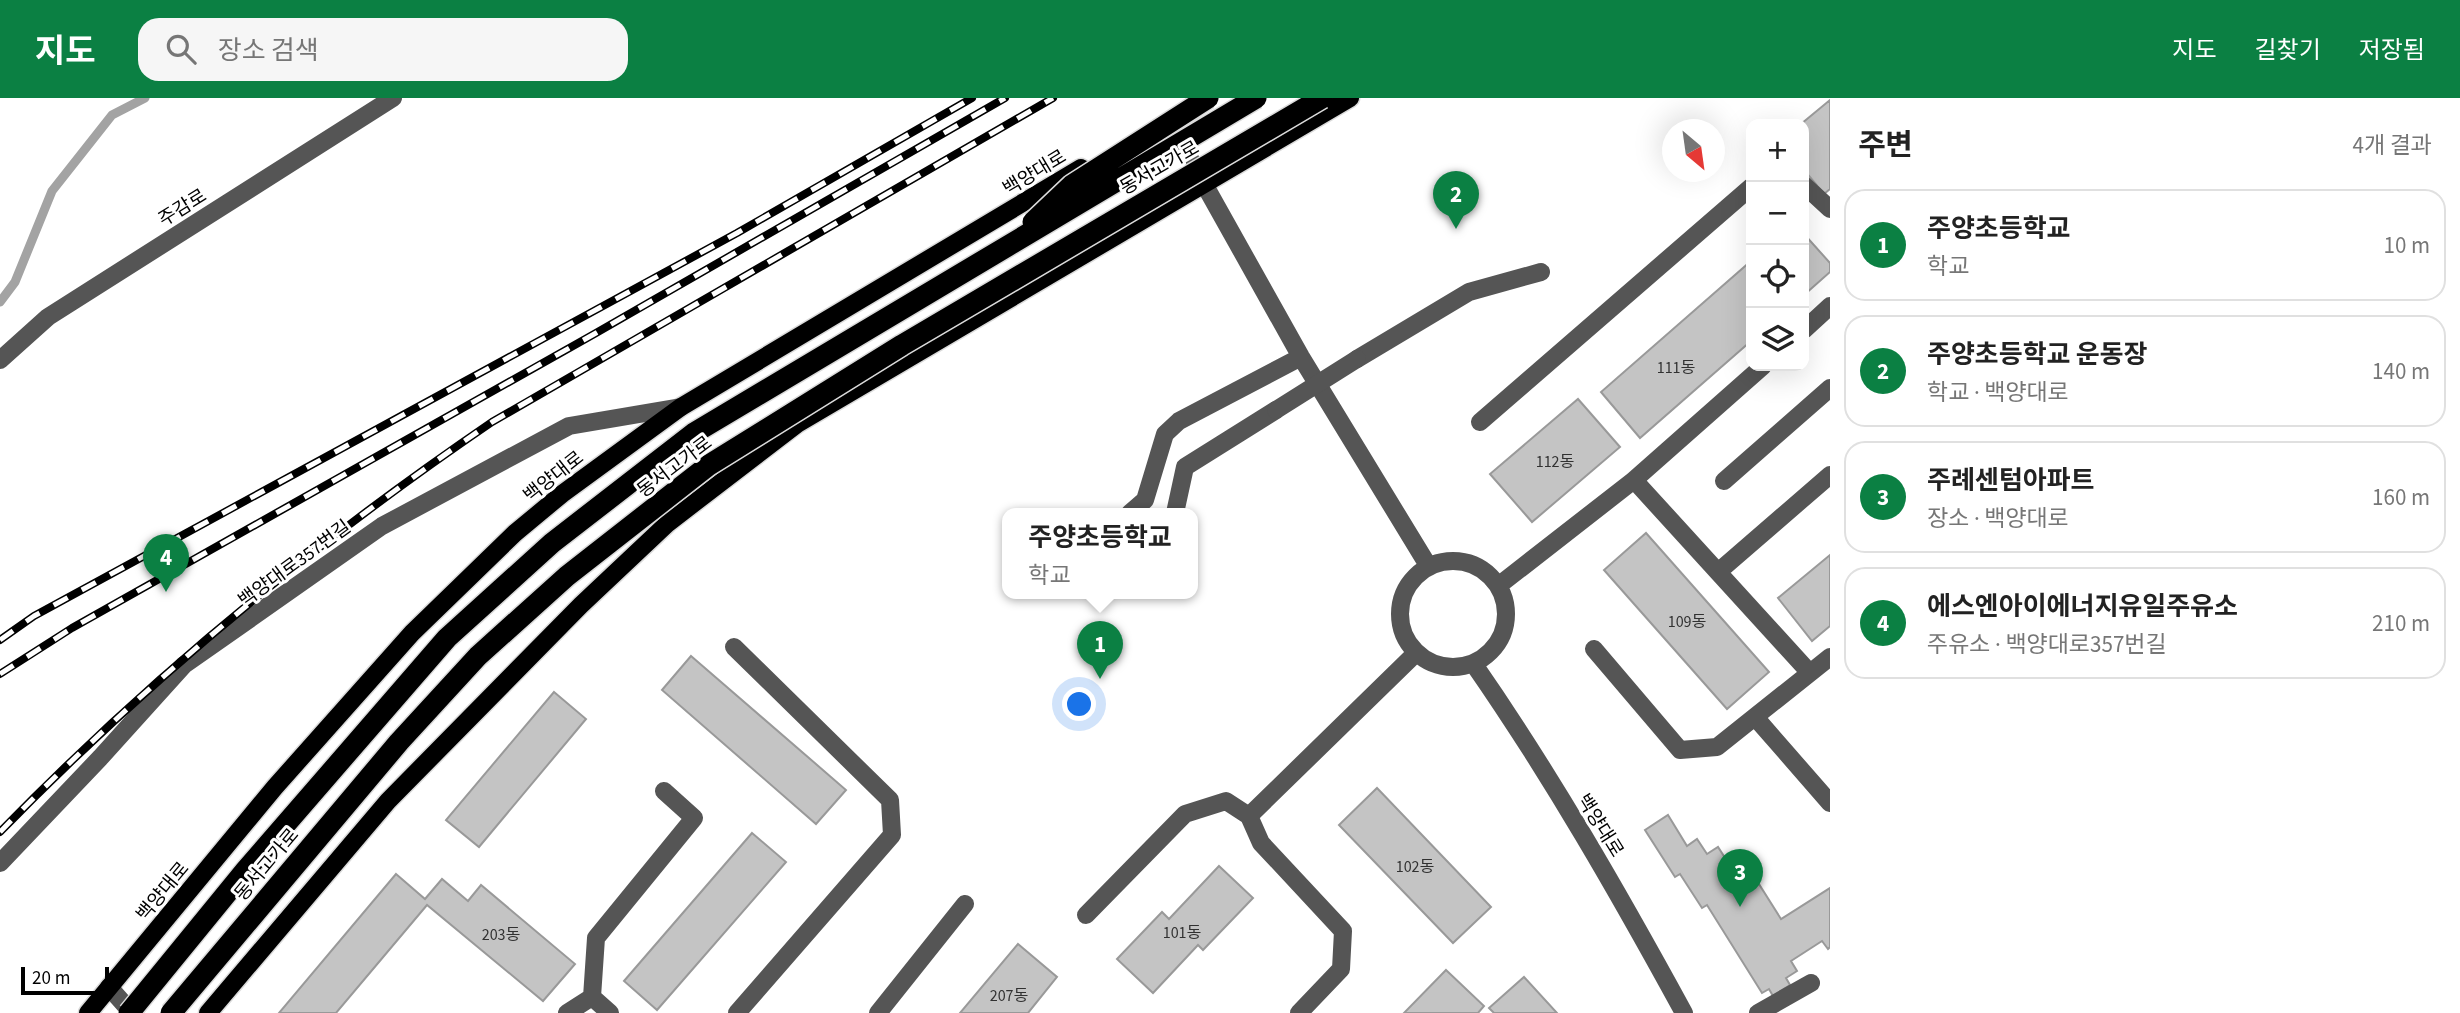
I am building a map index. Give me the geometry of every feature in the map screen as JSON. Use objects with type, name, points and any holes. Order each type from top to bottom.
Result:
[{"type":"highway","points":[[1002,251],[1072,185],[1208,98]]},
{"type":"highway","name":"동서고가로","points":[[130,1013],[245,871],[447,638],[552,543],[694,433],[1256,98]]},
{"type":"highway","name":"동서고가로","points":[[171,1013],[399,742],[478,656],[567,576],[709,465],[902,345],[1322,98]]},
{"type":"main road","name":"백양대로","points":[[88,1013],[275,787],[412,633],[515,533],[562,494],[681,407],[1198,98]]},
{"type":"main road","points":[[208,1013],[388,801],[581,605],[668,523],[797,424],[1350,98]]},
{"type":"street","name":"주감로","points":[[0,360],[48,317],[393,98]]},
{"type":"street","points":[[1166,117],[1301,357],[1429,567]]},
{"type":"street","points":[[1809,190],[1830,209]]},
{"type":"street","points":[[1480,422],[1746,191]]},
{"type":"street","points":[[1176,508],[1185,467],[1469,292],[1541,272]]},
{"type":"street","points":[[1809,325],[1830,306]]},
{"type":"street","points":[[1136,508],[1145,500],[1165,434],[1179,421],[1301,357]]},
{"type":"street","points":[[1498,586],[1634,480],[1757,371]]},
{"type":"street","points":[[1724,481],[1830,388]]},
{"type":"street","name":"백양대로357번길","points":[[0,863],[184,665],[382,526],[569,426],[681,407]]},
{"type":"street","points":[[1718,572],[1830,475]]},
{"type":"street","points":[[1634,480],[1810,673]]},
{"type":"street","points":[[1444,562],[1474,565],[1488,574],[1498,586],[1505,603],[1506,621],[1500,639],[1489,653],[1473,663],[1443,667],[1428,662],[1405,640],[1399,607],[1405,591],[1415,577],[1429,567],[1444,562]]},
{"type":"street","points":[[734,647],[890,800],[892,835],[737,1013]]},
{"type":"street","points":[[1594,649],[1680,750],[1717,747],[1830,657]]},
{"type":"street","points":[[1249,816],[1416,653]]},
{"type":"street","name":"백양대로","points":[[1473,663],[1630,912],[1684,1013]]},
{"type":"street","points":[[1755,717],[1830,803]]},
{"type":"street","points":[[592,996],[596,938],[694,818],[664,790]]},
{"type":"street","points":[[1086,915],[1185,814],[1226,801],[1249,816],[1261,842],[1343,932],[1341,969],[1298,1013]]},
{"type":"street","points":[[878,1013],[965,904]]},
{"type":"street","points":[[1758,1013],[1811,983]]},
{"type":"street","points":[[109,987],[130,1013]]},
{"type":"street","points":[[567,1013],[592,996]]},
{"type":"street","points":[[592,996],[610,1013]]},
{"type":"building","points":[[1830,100],[1830,189],[1824,194],[1809,176],[1807,119]]},
{"type":"building","points":[[1809,240],[1830,263],[1830,272],[1809,291]]},
{"type":"building","points":[[1746,265],[1746,345],[1640,438],[1601,392]]},
{"type":"building","points":[[1578,399],[1620,447],[1532,522],[1490,474]]},
{"type":"building","points":[[1646,533],[1769,672],[1727,709],[1604,570]]},
{"type":"building","points":[[1830,555],[1830,626],[1812,641],[1778,598]]},
{"type":"building","points":[[691,656],[846,790],[816,824],[662,690]]},
{"type":"building","points":[[554,692],[586,719],[479,847],[446,820]]},
{"type":"building","points":[[1377,788],[1491,907],[1453,943],[1339,825]]},
{"type":"building","points":[[1668,815],[1687,846],[1697,839],[1707,854],[1718,847],[1745,889],[1757,881],[1781,919],[1830,888],[1830,947],[1828,949],[1822,941],[1791,961],[1797,971],[1786,978],[1790,985],[1773,996],[1769,989],[1762,993],[1707,905],[1702,908],[1680,874],[1675,877],[1645,830]]},
{"type":"building","points":[[752,833],[786,862],[657,1010],[624,981]]},
{"type":"building","points":[[1219,866],[1253,898],[1203,950],[1198,945],[1153,993],[1117,959],[1162,912],[1169,919]]},
{"type":"building","points":[[396,874],[425,899],[442,879],[468,901],[481,885],[575,964],[543,1001],[427,905],[336,1013],[279,1013]]},
{"type":"building","points":[[1018,944],[1057,977],[1028,1013],[960,1013]]},
{"type":"building","points":[[1446,970],[1484,1006],[1478,1013],[1404,1013]]},
{"type":"building","points":[[1524,977],[1557,1013],[1494,1013],[1489,1008]]},
{"type":"waterway","points":[[0,302],[15,282],[52,191],[112,115],[145,98]]},
{"type":"railway","points":[[0,640],[34,616],[737,233],[972,98]]},
{"type":"railway","points":[[0,674],[72,628],[596,333],[1005,98]]},
{"type":"railway","points":[[0,832],[115,720],[175,667],[298,564],[426,468],[492,422],[1053,98]]},
{"type":"place","name":"주양초등학교 운동장","points":[[1456,229]]},
{"type":"place","name":"에스엔아이에너지유일주유소","points":[[166,592]]},
{"type":"place","name":"주양초등학교","points":[[1100,679]]},
{"type":"place","name":"주례센텀아파트","points":[[1740,907]]}]
